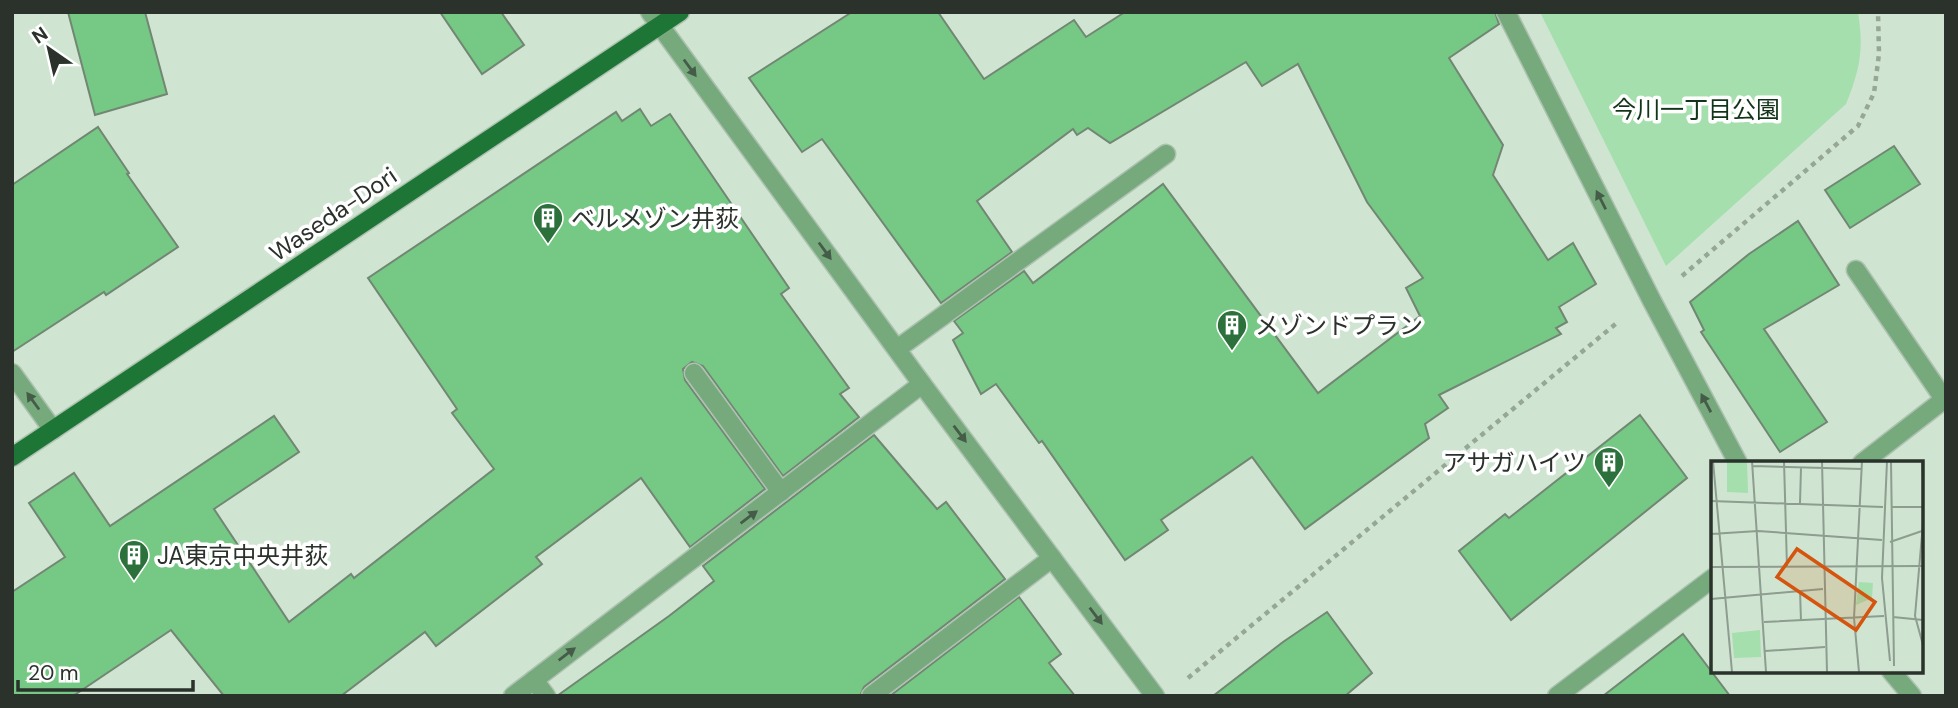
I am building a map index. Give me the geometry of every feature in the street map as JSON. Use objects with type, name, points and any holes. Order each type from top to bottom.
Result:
[{"type":"main road","name":"Waseda-Dori","points":[[12,457],[655,19],[680,12]]},
{"type":"street","points":[[1506,12],[1652,301],[1737,461]]},
{"type":"street","points":[[655,19],[1155,696]]},
{"type":"street","points":[[897,349],[1166,154]]},
{"type":"street","points":[[1856,270],[1945,398],[1865,461]]},
{"type":"street","points":[[12,373],[53,429]]},
{"type":"street","points":[[694,373],[781,492]]},
{"type":"street","points":[[513,696],[922,384]]},
{"type":"street","points":[[871,696],[1052,558]]},
{"type":"street","points":[[1557,696],[1711,580]]},
{"type":"street","points":[[1893,673],[1912,696]]},
{"type":"street","points":[[534,680],[546,696]]},
{"type":"path","points":[[1177,687],[1630,312],[1652,301],[1858,125],[1874,93],[1879,54],[1878,12]]},
{"type":"green space","name":"今川一丁目公園","points":[[1540,12],[1858,12],[1861,37],[1859,59],[1846,104],[1666,266]]},
{"type":"building","points":[[68,12],[145,12],[167,94],[95,115]]},
{"type":"building","points":[[440,12],[501,12],[524,45],[482,74]]},
{"type":"building","points":[[852,12],[938,12],[984,79],[1074,20],[1086,37],[1125,12],[1495,12],[1499,24],[1449,58],[1503,145],[1493,175],[1548,260],[1573,243],[1596,284],[1559,307],[1567,322],[1556,328],[1561,334],[1439,395],[1448,408],[1425,424],[1429,438],[1305,529],[1252,457],[1161,520],[1168,530],[1125,560],[1042,441],[1039,443],[996,384],[981,394],[953,340],[963,333],[954,321],[1024,271],[1033,283],[1163,184],[1318,393],[1420,316],[1406,288],[1423,278],[1367,202],[1298,64],[1262,86],[1246,62],[1110,143],[1088,128],[1077,135],[1073,129],[977,201],[1012,252],[941,303],[822,139],[802,152],[749,78]]},
{"type":"building","points":[[640,109],[651,126],[670,114],[789,288],[781,294],[849,388],[840,394],[859,417],[783,476],[703,366],[692,362],[683,369],[685,380],[765,489],[690,547],[641,478],[536,557],[542,564],[436,646],[425,632],[341,696],[224,696],[171,630],[73,696],[12,696],[12,592],[65,557],[29,503],[74,473],[110,526],[274,416],[299,452],[214,509],[289,622],[351,574],[354,578],[494,469],[452,413],[457,409],[368,278],[616,112],[622,121]]},
{"type":"building","points":[[98,127],[178,247],[12,352],[12,185]]},
{"type":"building","points":[[1894,146],[1920,184],[1850,228],[1825,190]]},
{"type":"building","points":[[1798,221],[1839,285],[1764,329],[1827,422],[1780,452],[1701,332],[1704,330],[1690,302],[1749,254]]},
{"type":"building","name":"アサガハイツ","points":[[1640,415],[1687,478],[1511,620],[1459,551],[1505,514],[1509,518]]},
{"type":"building","points":[[874,435],[937,509],[946,502],[1005,579],[864,687],[860,696],[557,696],[714,581],[703,566]]},
{"type":"building","points":[[1019,597],[1061,654],[1049,663],[1075,696],[890,696]]},
{"type":"building","points":[[1327,612],[1372,673],[1345,696],[1213,696],[1283,642]]},
{"type":"building","points":[[1683,634],[1730,696],[1603,696]]},
{"type":"place","name":"ベルメゾン井荻","points":[[548,245]]},
{"type":"place","name":"メゾンドプラン","points":[[1232,352]]},
{"type":"place","name":"アサガハイツ","points":[[1609,489]]},
{"type":"place","name":"JA東京中央井荻","points":[[134,582]]}]
